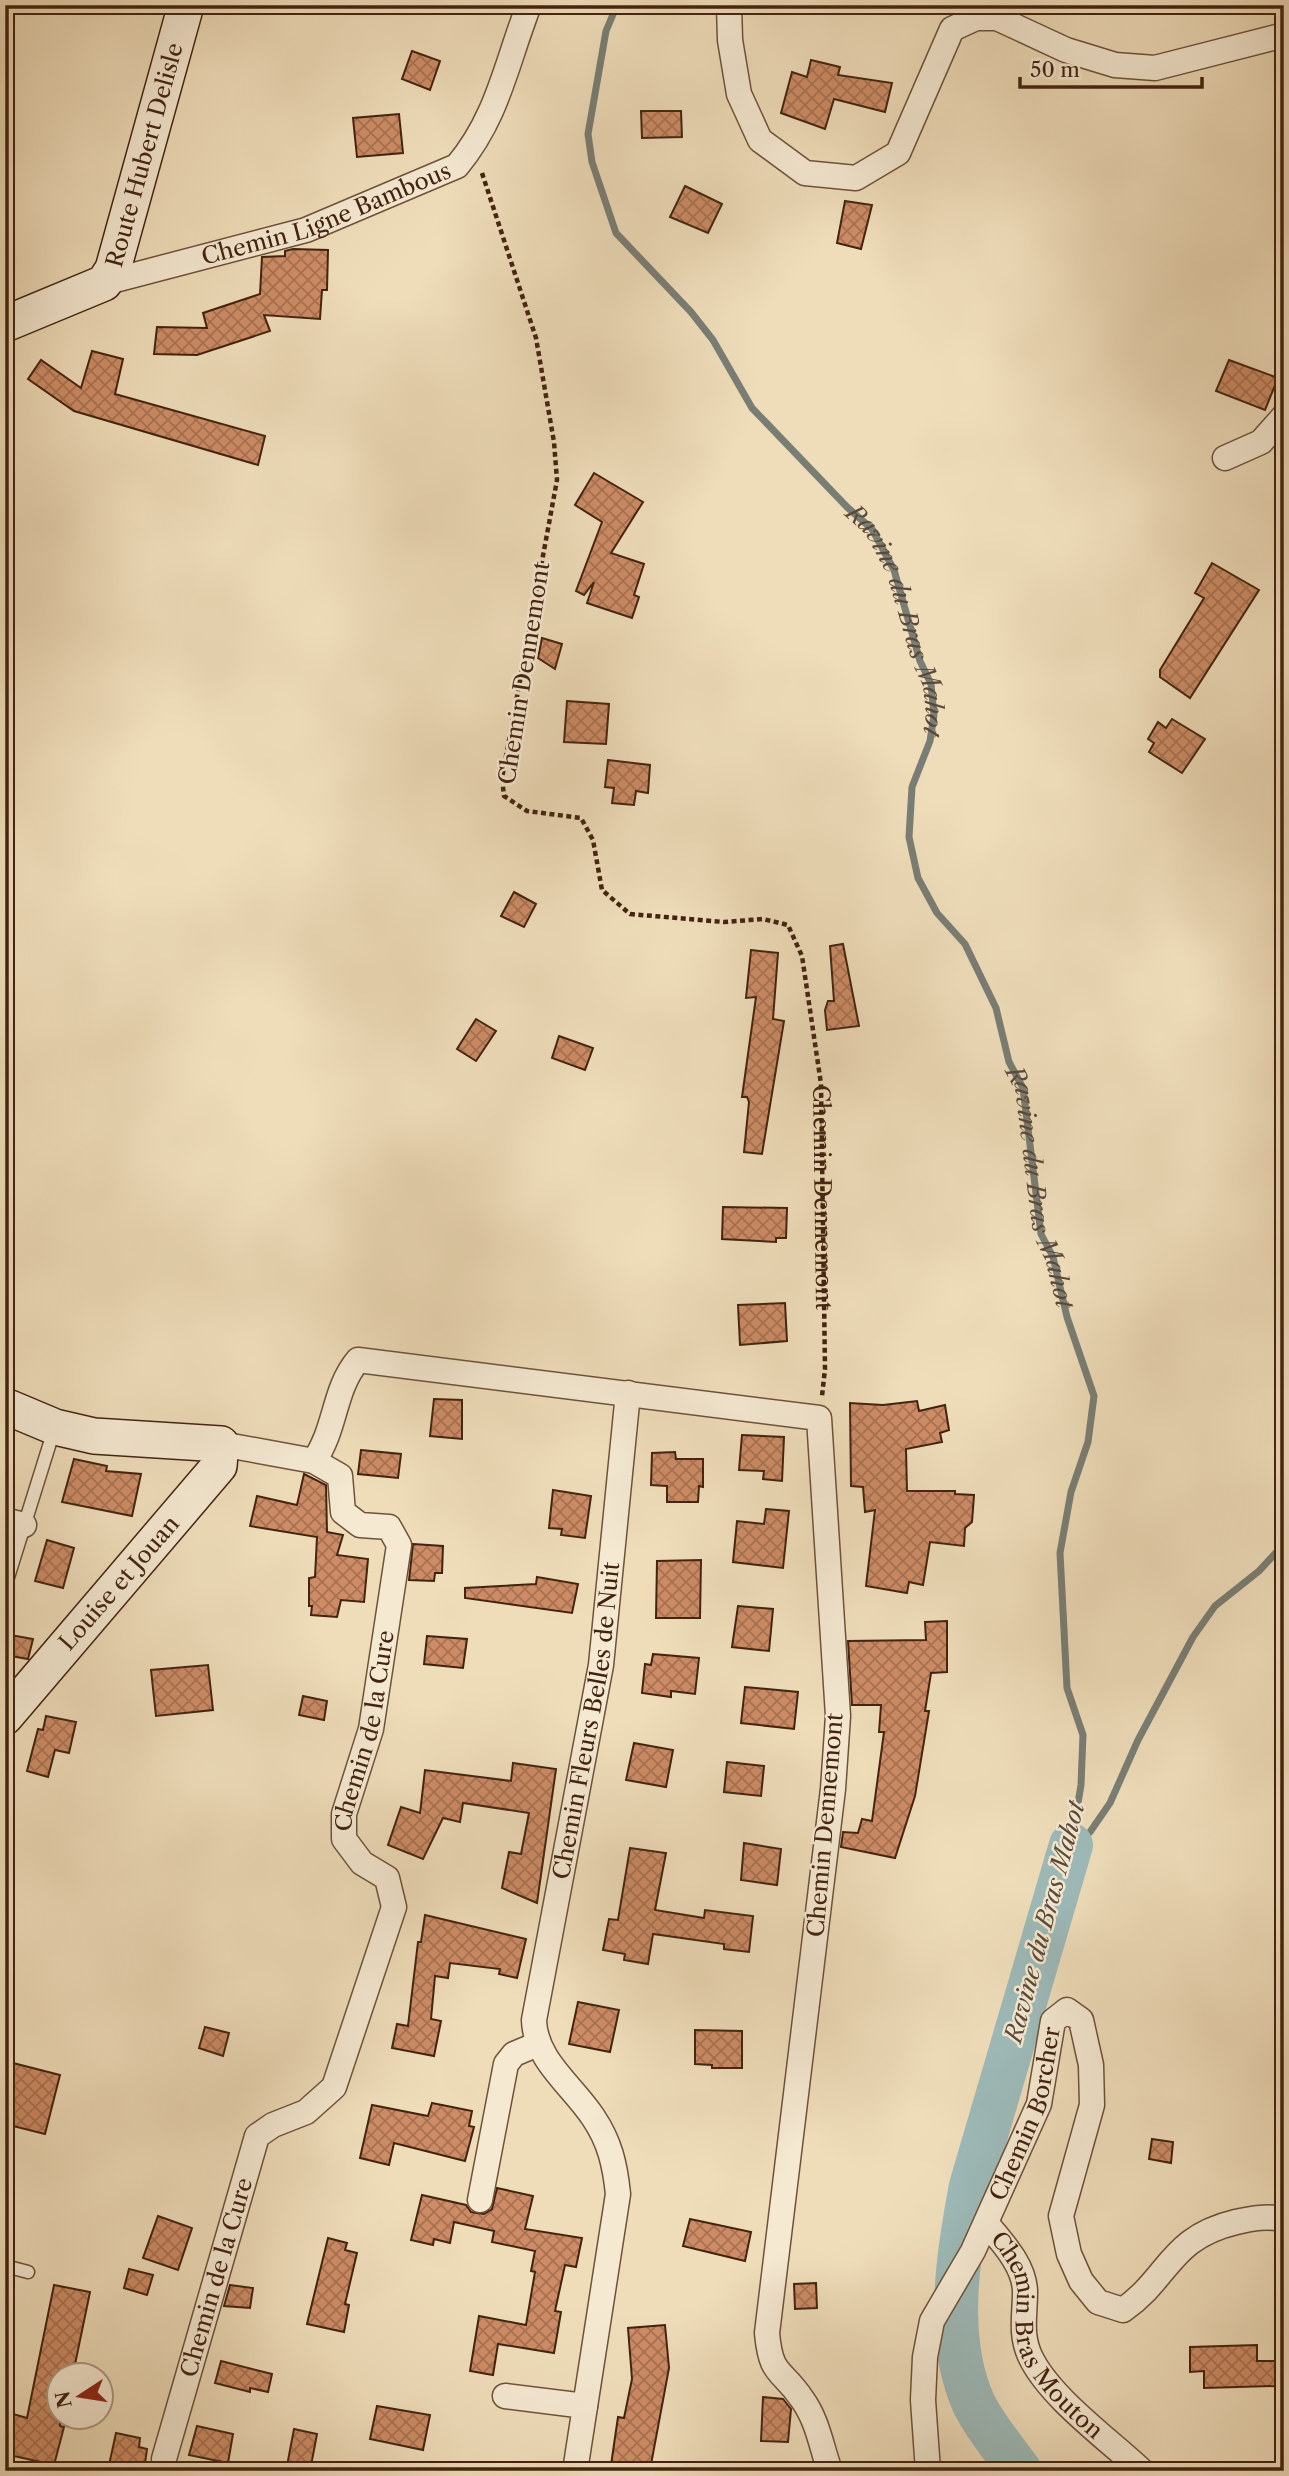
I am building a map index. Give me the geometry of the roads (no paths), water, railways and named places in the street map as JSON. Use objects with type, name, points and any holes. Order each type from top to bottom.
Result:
[{"type":"main road","name":"Route Hubert Delisle","points":[[5,324],[104,283],[113,269],[186,5]]},
{"type":"main road","points":[[5,1406],[55,1427],[94,1436],[221,1444]]},
{"type":"main road","name":"Louise et Jouan","points":[[5,1717],[219,1466],[221,1444]]},
{"type":"street","name":"Chemin Ligne Bambous","points":[[104,283],[306,230],[457,166],[474,146],[494,111],[529,5]]},
{"type":"street","points":[[729,5],[730,40],[739,94],[760,140],[805,173],[856,178],[898,153],[952,29],[976,18],[997,18],[1066,50],[1115,65],[1154,68],[1284,35]]},
{"type":"street","points":[[1225,458],[1261,442],[1284,416]]},
{"type":"street","points":[[314,1461],[328,1440],[345,1376],[358,1360],[628,1393]]},
{"type":"street","name":"Chemin Dennemont","points":[[628,1393],[819,1418],[838,1716],[833,1788],[767,2333],[772,2366],[802,2398],[822,2439],[830,2471]]},
{"type":"street","name":"Chemin Fleurs Belles de Nuit","points":[[538,2044],[534,2020],[601,1665],[628,1393]]},
{"type":"street","name":"Chemin de la Cure","points":[[165,2471],[164,2459],[257,2136],[273,2125],[306,2112],[334,2087],[394,1907],[387,1878],[362,1863],[344,1839],[344,1814],[371,1729],[399,1545],[389,1527],[360,1525],[343,1512],[340,1476],[314,1461],[221,1444]]},
{"type":"street","name":"Chemin Borcher","points":[[928,2471],[923,2400],[925,2357],[932,2321],[973,2251],[1039,2104],[1053,2021],[1067,2010],[1082,2020],[1091,2065],[1093,2105],[1061,2216],[1069,2254],[1081,2281],[1098,2302],[1123,2310],[1139,2299],[1190,2240],[1216,2227],[1264,2215],[1284,2219]]},
{"type":"street","points":[[480,2200],[506,2063],[514,2054],[538,2044],[593,2116],[613,2154],[618,2194],[575,2471]]},
{"type":"street","name":"Chemin Bras Mouton","points":[[986,2223],[1013,2255],[1025,2289],[1021,2326],[1030,2356],[1055,2390],[1142,2471]]},
{"type":"street","points":[[505,2396],[585,2406]]},
{"type":"lane","points":[[5,1587],[14,1523],[55,1427]]},
{"type":"lane","points":[[5,2266],[28,2272]]},
{"type":"waterway","name":"Ravine du Bras Mahot","points":[[617,5],[606,31],[588,134],[592,162],[616,233],[691,312],[713,340],[752,408],[847,507],[872,529],[894,570],[920,661],[931,684],[934,715],[930,741],[912,787],[909,837],[918,878],[937,913],[965,944],[996,1008],[1009,1062],[1023,1088],[1041,1234],[1053,1257],[1067,1317],[1094,1396],[1088,1442],[1071,1492],[1060,1553],[1067,1688],[1083,1735],[1081,1785],[1071,1845]]},
{"type":"waterway","points":[[1071,1845],[1090,1832],[1110,1803],[1138,1740],[1193,1637],[1215,1606],[1259,1571],[1284,1544]]},
{"type":"waterway","name":"Ravine du Bras Mahot","points":[[1020,2471],[989,2430],[974,2404],[965,2379],[956,2324],[958,2268],[971,2186],[1071,1845]]}]
